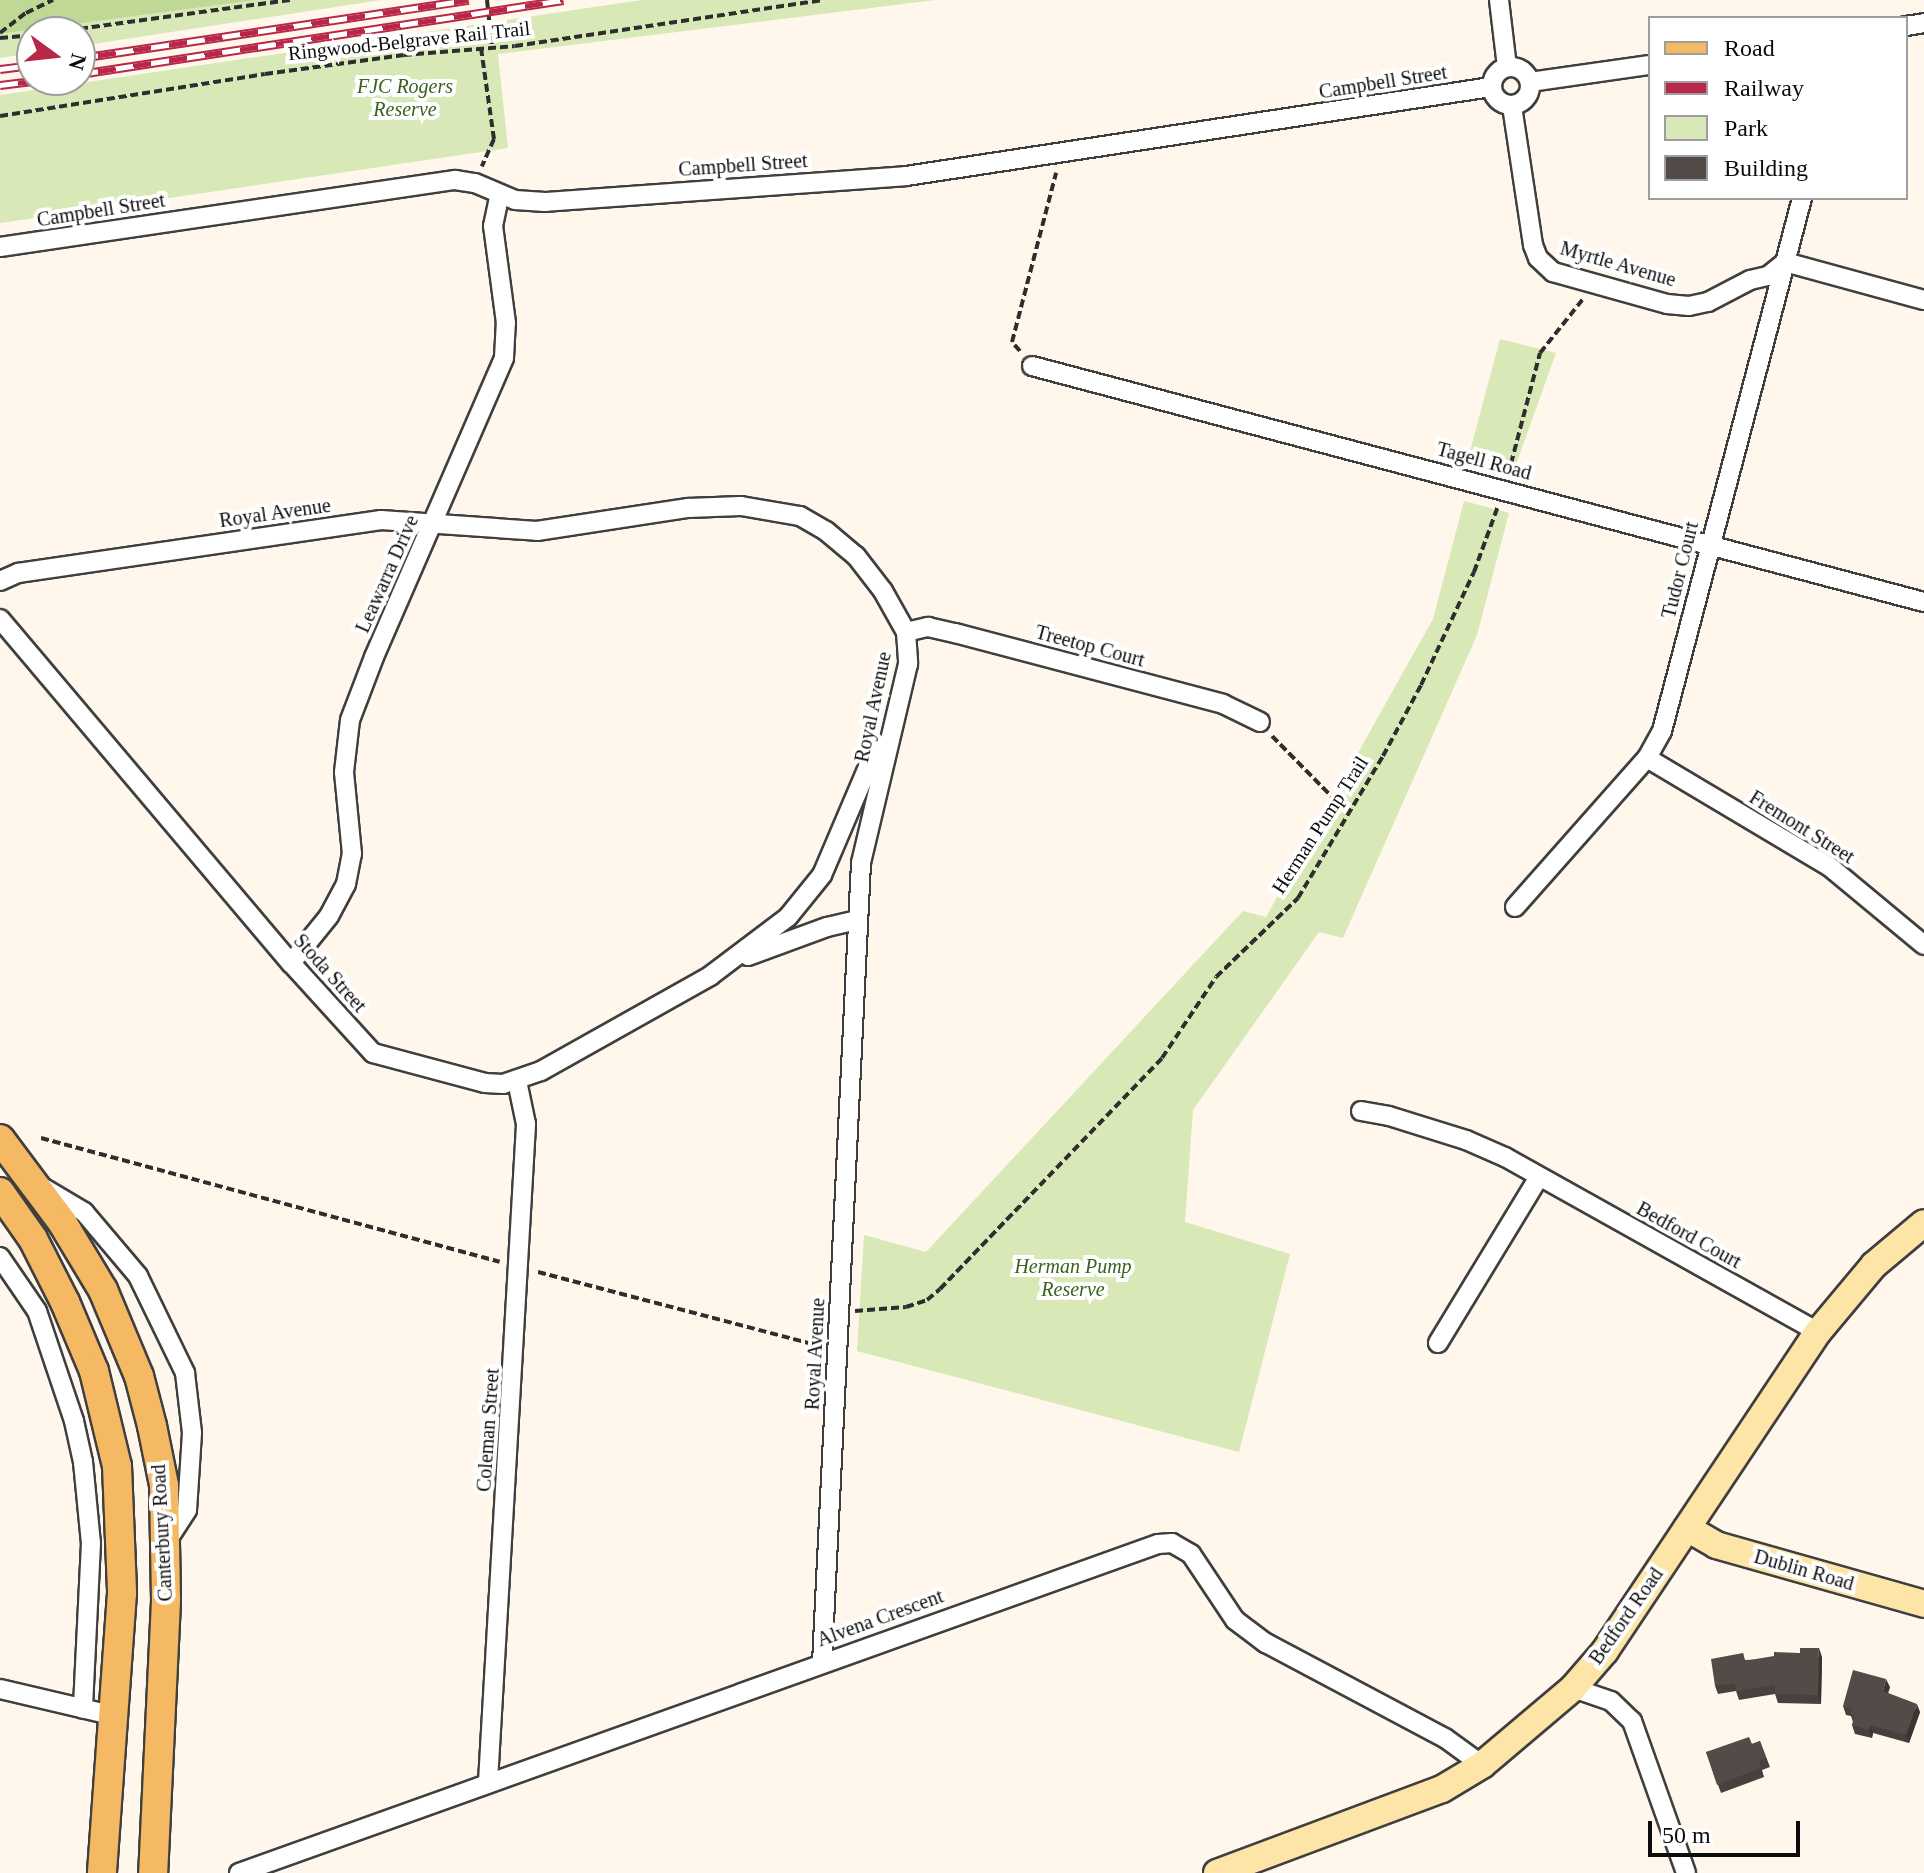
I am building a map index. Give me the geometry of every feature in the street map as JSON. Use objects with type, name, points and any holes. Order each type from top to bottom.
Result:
[{"type":"main road","name":"Canterbury Road","points":[[0,1139],[33,1181],[103,1290],[139,1376],[164,1485],[165,1653],[158,1867]]},
{"type":"main road","name":"Canterbury Road","points":[[2,1197],[52,1272],[94,1371],[110,1429],[119,1479],[123,1544],[115,1716],[102,1873]]},
{"type":"main road","name":"Bedford Road","points":[[1217,1873],[1414,1800],[1482,1765],[1573,1688],[1605,1651],[1818,1332],[1874,1265],[1924,1223]]},
{"type":"main road","name":"Dublin Road","points":[[1687,1528],[1716,1545],[1924,1604]]},
{"type":"street","points":[[1499,0],[1507,67]]},
{"type":"street","points":[[1530,82],[1648,65]]},
{"type":"street","points":[[1507,67],[1524,72],[1530,82],[1528,95],[1512,106],[1496,99],[1491,87],[1497,72],[1507,67]]},
{"type":"street","name":"Campbell Street","points":[[0,247],[436,182],[475,183],[515,200],[561,201],[906,176],[1061,155],[1491,87]]},
{"type":"street","name":"Myrtle Avenue","points":[[1512,106],[1533,245],[1538,258],[1553,272],[1667,304],[1689,306],[1708,302],[1750,280],[1768,276],[1785,262]]},
{"type":"street","name":"Leawarra Drive","points":[[291,963],[329,916],[346,884],[352,854],[344,772],[350,720],[374,657],[435,523],[504,358],[506,323],[493,226],[500,194]]},
{"type":"street","name":"Tudor Court","points":[[1515,907],[1647,758],[1662,731],[1801,200]]},
{"type":"street","points":[[1785,262],[1924,300]]},
{"type":"street","name":"Tagell Road","points":[[1032,366],[1924,602]]},
{"type":"street","name":"Royal Avenue","points":[[0,581],[18,573],[381,520],[537,531],[688,508],[741,506],[776,509],[800,516],[826,531],[856,556],[883,591],[906,632],[908,664],[863,851],[822,1662]]},
{"type":"street","name":"Stoda Street","points":[[0,619],[291,963],[373,1053],[471,1080],[503,1084],[541,1071],[734,961],[788,917],[822,875],[868,767],[889,742]]},
{"type":"street","name":"Treetop Court","points":[[906,632],[928,627],[955,633],[1223,704],[1260,722]]},
{"type":"street","name":"Fremont Street","points":[[1647,758],[1830,867],[1924,945]]},
{"type":"street","name":"Stoda Street","points":[[734,961],[827,927],[858,920]]},
{"type":"street","name":"Coleman Street","points":[[488,1782],[526,1124],[517,1081]]},
{"type":"street","name":"Bedford Court","points":[[1361,1111],[1466,1140],[1539,1177],[1818,1332]]},
{"type":"street","points":[[1438,1343],[1539,1177]]},
{"type":"street","points":[[33,1181],[84,1212],[138,1276],[185,1373],[192,1433],[187,1510],[166,1542]]},
{"type":"street","points":[[0,1257],[37,1311],[74,1421],[83,1462],[91,1543],[83,1709]]},
{"type":"street","name":"Alvena Crescent","points":[[239,1873],[1135,1550],[1172,1543],[1191,1554],[1235,1620],[1266,1643],[1445,1738],[1482,1765]]},
{"type":"street","points":[[1573,1688],[1611,1701],[1632,1721],[1686,1873]]},
{"type":"street","points":[[0,1689],[115,1716]]},
{"type":"path","points":[[0,36],[26,13],[53,0]]},
{"type":"path","points":[[96,27],[290,0]]},
{"type":"path","points":[[487,0],[492,47]]},
{"type":"path","name":"Ringwood-Belgrave Rail Trail","points":[[0,116],[265,74],[515,46],[822,0]]},
{"type":"path","points":[[475,183],[494,139],[481,48]]},
{"type":"path","points":[[1032,366],[1012,342],[1061,155]]},
{"type":"path","name":"Herman Pump Trail","points":[[839,1313],[906,1307],[927,1300],[940,1289],[1162,1058],[1216,977],[1298,898],[1421,685],[1474,572],[1504,489],[1540,353],[1594,284]]},
{"type":"path","points":[[1260,722],[1349,814]]},
{"type":"path","points":[[41,1138],[503,1262]]},
{"type":"path","points":[[538,1272],[827,1347]]},
{"type":"green space","points":[[0,0],[256,0],[96,21],[96,16],[16,16],[16,32],[0,34]]},
{"type":"green space","points":[[256,0],[381,0],[96,44],[96,21]]},
{"type":"green space","name":"FJC Rogers Reserve","points":[[642,0],[935,0],[498,54],[508,148],[0,223],[0,95],[16,93],[16,96],[96,96],[96,81]]},
{"type":"green space","points":[[16,32],[16,56],[0,58],[0,34]]},
{"type":"green space","points":[[1500,339],[1556,353],[1515,467],[1469,455]]},
{"type":"green space","name":"Herman Pump Reserve","points":[[1464,501],[1509,513],[1477,635],[1343,938],[1319,932],[1193,1110],[1185,1222],[1290,1254],[1239,1452],[857,1351],[864,1235],[926,1252],[1243,911],[1266,917],[1433,619]]},
{"type":"building","points":[[1800,1648],[1819,1648],[1818,1695],[1775,1694],[1775,1685],[1736,1691],[1735,1683],[1715,1686],[1711,1659],[1743,1653],[1744,1661],[1774,1656],[1774,1652],[1800,1653]]},
{"type":"building","points":[[1853,1670],[1886,1679],[1883,1691],[1917,1704],[1906,1735],[1870,1725],[1869,1730],[1852,1725],[1855,1715],[1850,1714],[1852,1709],[1843,1706]]},
{"type":"building","points":[[1749,1737],[1752,1744],[1760,1741],[1766,1758],[1759,1761],[1761,1768],[1717,1785],[1706,1752]]},
{"type":"railway","points":[[96,56],[469,0]]},
{"type":"railway","points":[[96,72],[563,0]]},
{"type":"railway","points":[[0,69],[16,67]]},
{"type":"railway","points":[[0,85],[16,83]]}]
